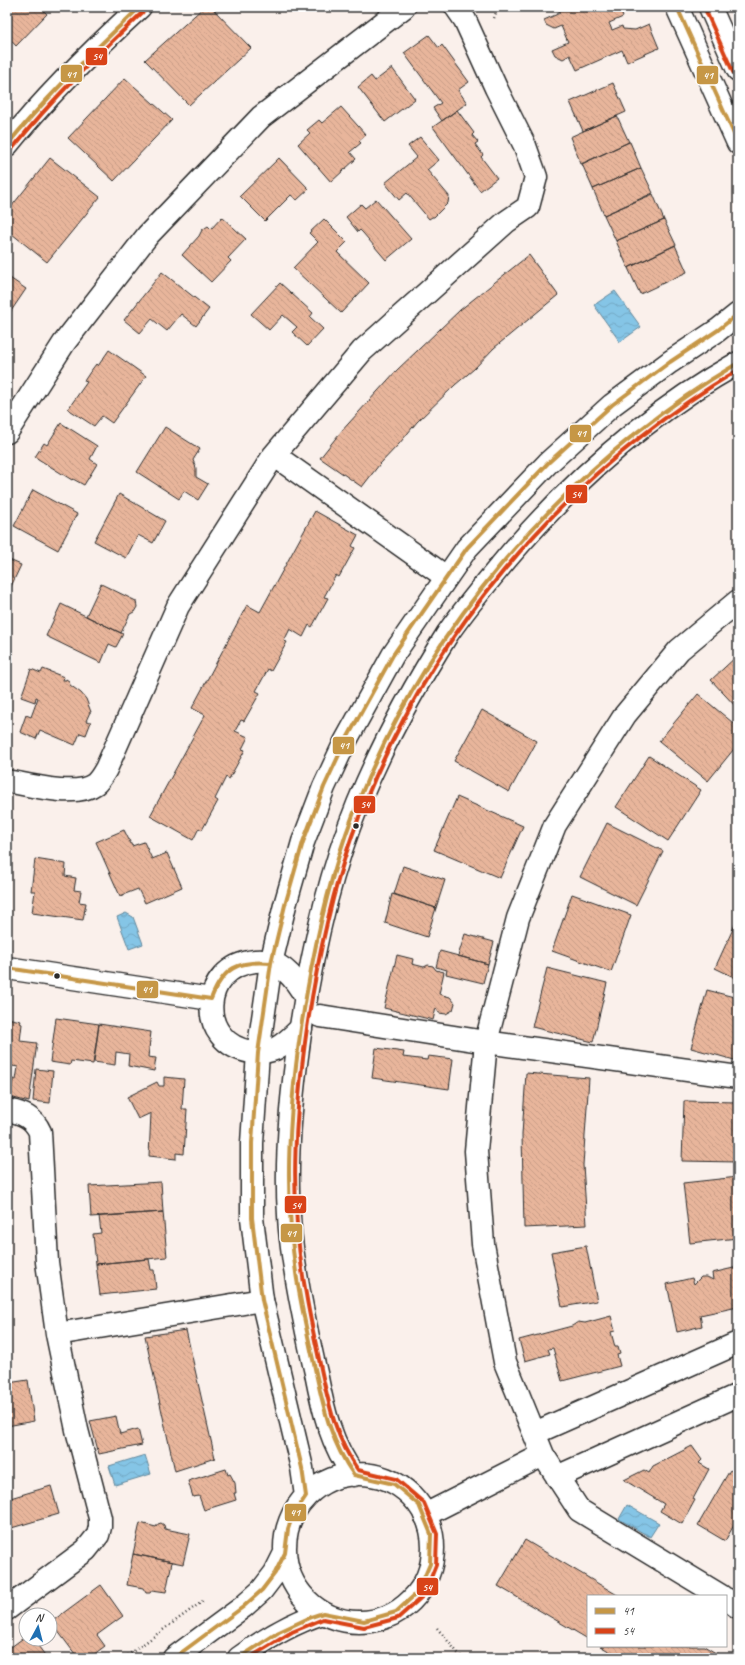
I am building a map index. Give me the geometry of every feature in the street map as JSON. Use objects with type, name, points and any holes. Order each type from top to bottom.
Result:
[{"type":"street","points":[[7,145],[31,115],[102,42],[140,7]]},
{"type":"street","points":[[7,432],[64,343],[148,235],[261,117],[404,7]]},
{"type":"street","points":[[7,781],[64,790],[89,787],[99,781],[106,769],[178,606],[274,455],[362,351],[506,222],[528,207],[536,177],[525,146],[496,88],[465,20],[456,7]]},
{"type":"street","points":[[677,7],[738,143]]},
{"type":"street","points":[[710,7],[738,70]]},
{"type":"street","points":[[306,1496],[302,1468],[262,1300],[252,1218],[253,1128],[258,1053],[271,963],[285,904],[303,842],[324,787],[345,742],[393,655],[446,577],[468,548],[548,463],[606,410],[738,314]]},
{"type":"street","points":[[354,1474],[338,1449],[323,1408],[294,1266],[289,1214],[289,1145],[294,1074],[320,924],[336,864],[357,805],[397,722],[449,632],[487,582],[540,520],[609,455],[674,402],[738,363]]},
{"type":"street","points":[[274,455],[446,577]]},
{"type":"street","points":[[718,1595],[579,1510],[543,1455],[505,1362],[483,1244],[476,1151],[486,1042],[518,918],[556,825],[625,716],[679,650],[738,601]]},
{"type":"street","points":[[301,1028],[288,1041],[274,1049],[258,1053],[242,1050],[228,1043],[217,1030],[211,1015],[212,999],[215,986],[223,975],[233,967],[245,962],[258,960],[283,968],[292,976],[306,998]]},
{"type":"street","points":[[7,968],[212,999]]},
{"type":"street","points":[[320,1016],[486,1042],[738,1077]]},
{"type":"street","points":[[7,1110],[17,1112],[32,1119],[37,1124],[40,1132],[47,1262],[57,1334],[77,1430],[99,1511],[100,1527],[94,1542],[86,1550],[7,1609]]},
{"type":"street","points":[[57,1334],[262,1300]]},
{"type":"street","points":[[535,1434],[738,1343]]},
{"type":"street","points":[[557,1477],[738,1395]]},
{"type":"street","points":[[425,1515],[543,1455]]},
{"type":"street","points":[[174,1658],[243,1607],[262,1590],[275,1573],[285,1553],[288,1529],[298,1506],[306,1496],[328,1481],[341,1476],[354,1474],[379,1477],[390,1481],[411,1496],[425,1515],[431,1530],[433,1545],[432,1561],[428,1576],[420,1590],[398,1611],[384,1618],[368,1621],[345,1620],[323,1613],[308,1602],[297,1587],[289,1571],[285,1553]]},
{"type":"street","points":[[727,1600],[738,1607]]},
{"type":"street","points":[[239,1658],[266,1638],[303,1619],[323,1613]]},
{"type":"path","points":[[437,1628],[462,1658]]},
{"type":"water","points":[[615,291],[641,327],[620,342],[594,305]]},
{"type":"water","points":[[126,913],[133,917],[143,944],[129,949],[117,917]]},
{"type":"water","points":[[145,1455],[151,1474],[115,1485],[109,1466]]},
{"type":"water","points":[[627,1505],[659,1523],[650,1537],[619,1519]]},
{"type":"building","points":[[7,7],[40,7],[47,14],[16,46],[7,36]]},
{"type":"building","points":[[204,7],[211,7],[251,48],[189,105],[145,60]]},
{"type":"building","points":[[557,7],[619,7],[623,17],[609,23],[612,30],[622,26],[623,29],[635,30],[649,24],[659,48],[627,62],[622,50],[577,70],[570,55],[563,59],[555,55],[552,49],[568,42],[561,26],[554,29],[546,25],[544,20],[560,13]]},
{"type":"building","points":[[429,35],[439,48],[442,45],[469,82],[458,90],[467,103],[442,121],[433,108],[441,103],[404,53]]},
{"type":"building","points":[[392,68],[415,99],[385,122],[358,87],[371,76],[375,81]]},
{"type":"building","points":[[125,78],[172,120],[114,181],[68,138]]},
{"type":"building","points":[[613,83],[626,112],[583,131],[570,102]]},
{"type":"building","points":[[341,107],[366,135],[359,141],[361,143],[350,152],[356,159],[331,182],[298,144],[310,133],[307,130],[319,120],[322,123]]},
{"type":"building","points":[[457,110],[474,133],[472,135],[478,142],[475,144],[483,155],[481,157],[497,178],[480,191],[433,127]]},
{"type":"building","points":[[617,116],[629,142],[581,164],[570,137]]},
{"type":"building","points":[[420,137],[439,160],[427,170],[449,196],[448,203],[434,217],[429,219],[407,193],[399,200],[385,183],[417,157],[408,146]]},
{"type":"building","points":[[629,142],[641,168],[593,189],[582,164]]},
{"type":"building","points":[[50,158],[100,197],[47,262],[7,230],[7,212]]},
{"type":"building","points":[[279,158],[309,189],[297,200],[291,195],[265,221],[240,196]]},
{"type":"building","points":[[641,168],[653,193],[604,215],[593,189]]},
{"type":"building","points":[[653,194],[664,220],[616,241],[604,215]]},
{"type":"building","points":[[376,199],[411,239],[386,260],[363,233],[360,230],[358,232],[346,217],[361,204],[365,208]]},
{"type":"building","points":[[222,217],[246,239],[228,258],[231,261],[211,282],[182,255],[199,236],[202,230],[208,226],[211,229]]},
{"type":"building","points":[[324,219],[347,242],[337,252],[369,283],[341,313],[293,268],[318,242],[309,233]]},
{"type":"building","points":[[664,220],[676,245],[628,268],[616,241]]},
{"type":"building","points":[[675,245],[687,272],[640,294],[628,268]]},
{"type":"building","points":[[529,255],[558,295],[494,348],[474,369],[455,385],[417,422],[379,465],[362,487],[320,458],[339,434],[397,370],[460,310]]},
{"type":"building","points":[[162,272],[209,309],[196,326],[181,314],[167,331],[152,319],[140,333],[124,320]]},
{"type":"building","points":[[7,276],[26,289],[7,317]]},
{"type":"building","points":[[280,283],[313,313],[310,317],[323,329],[307,346],[292,332],[297,327],[283,315],[269,330],[251,314]]},
{"type":"building","points":[[109,350],[146,376],[112,423],[102,416],[94,426],[68,409],[87,382],[84,381],[90,372],[96,364],[98,366]]},
{"type":"building","points":[[61,423],[97,446],[90,459],[97,464],[84,485],[73,479],[72,480],[35,457],[44,443],[47,445]]},
{"type":"building","points":[[165,427],[200,449],[193,460],[196,468],[196,477],[208,484],[198,500],[184,491],[179,499],[137,472]]},
{"type":"building","points":[[33,490],[77,514],[58,550],[14,526]]},
{"type":"building","points":[[119,494],[165,521],[153,543],[138,535],[126,558],[94,541]]},
{"type":"building","points":[[315,511],[358,535],[352,546],[355,548],[339,577],[336,575],[324,597],[328,598],[312,627],[309,625],[303,637],[290,629],[284,641],[287,642],[271,671],[268,669],[256,691],[260,693],[244,721],[241,720],[235,731],[248,737],[242,749],[245,750],[229,779],[226,777],[215,799],[218,801],[202,830],[199,828],[193,840],[150,816],[205,715],[192,708],[247,605],[260,612]]},
{"type":"building","points":[[7,559],[21,565],[7,595]]},
{"type":"building","points":[[101,584],[136,601],[137,607],[134,612],[130,614],[121,633],[86,616]]},
{"type":"building","points":[[61,604],[123,634],[116,647],[109,644],[101,663],[46,636]]},
{"type":"building","points":[[738,655],[738,709],[711,680]]},
{"type":"building","points":[[31,669],[41,673],[43,669],[64,677],[63,680],[66,679],[69,681],[70,685],[81,693],[86,699],[91,712],[86,721],[91,722],[86,735],[80,733],[75,745],[40,730],[36,739],[20,732],[26,715],[31,717],[38,698],[36,697],[35,702],[21,697]]},
{"type":"building","points":[[698,694],[738,727],[738,744],[708,781],[659,741]]},
{"type":"building","points":[[482,710],[537,741],[509,792],[454,761]]},
{"type":"building","points":[[649,756],[701,790],[668,841],[616,807]]},
{"type":"building","points":[[457,797],[523,826],[500,878],[434,850]]},
{"type":"building","points":[[607,823],[663,851],[636,905],[580,877]]},
{"type":"building","points":[[124,830],[132,846],[144,842],[152,859],[167,853],[182,887],[145,903],[138,889],[120,896],[96,842]]},
{"type":"building","points":[[35,859],[66,864],[65,876],[76,878],[74,890],[81,891],[79,902],[86,903],[83,920],[32,913],[35,891],[31,891]]},
{"type":"building","points":[[403,866],[445,880],[436,908],[394,894]]},
{"type":"building","points":[[392,894],[436,908],[427,937],[385,923]]},
{"type":"building","points":[[572,894],[631,915],[611,972],[552,951]]},
{"type":"building","points":[[738,918],[738,979],[715,968]]},
{"type":"building","points":[[465,934],[494,942],[488,964],[458,956]]},
{"type":"building","points":[[440,951],[488,964],[483,983],[446,974],[447,970],[436,967]]},
{"type":"building","points":[[397,955],[413,959],[412,964],[424,967],[428,965],[433,966],[436,970],[444,972],[439,994],[450,997],[455,1003],[453,1010],[446,1014],[439,1013],[436,1008],[433,1020],[384,1008]]},
{"type":"building","points":[[547,968],[607,983],[593,1042],[532,1027]]},
{"type":"building","points":[[707,990],[738,998],[738,1061],[691,1048]]},
{"type":"building","points":[[7,1018],[21,1021],[20,1041],[37,1043],[29,1102],[10,1097],[13,1079],[16,1080],[18,1067],[7,1065]]},
{"type":"building","points":[[56,1018],[99,1024],[93,1064],[71,1061],[70,1065],[50,1062]]},
{"type":"building","points":[[99,1024],[151,1032],[148,1057],[156,1058],[154,1071],[128,1066],[129,1054],[116,1052],[115,1065],[94,1062]]},
{"type":"building","points":[[376,1048],[404,1052],[403,1057],[427,1060],[428,1056],[453,1059],[449,1089],[372,1078]]},
{"type":"building","points":[[36,1069],[53,1071],[50,1103],[33,1101]]},
{"type":"building","points":[[526,1073],[589,1078],[583,1165],[587,1225],[524,1228],[522,1135]]},
{"type":"building","points":[[164,1077],[184,1079],[182,1109],[187,1109],[184,1154],[176,1153],[176,1159],[149,1156],[151,1113],[138,1119],[127,1097],[157,1082],[159,1086],[164,1086]]},
{"type":"building","points":[[684,1101],[738,1102],[738,1162],[682,1161]]},
{"type":"building","points":[[738,1177],[738,1238],[690,1243],[683,1183]]},
{"type":"building","points":[[161,1182],[163,1212],[91,1217],[89,1186]]},
{"type":"building","points":[[163,1212],[167,1257],[96,1264],[93,1234],[101,1233],[99,1216]]},
{"type":"building","points":[[586,1246],[597,1301],[562,1307],[551,1252]]},
{"type":"building","points":[[149,1259],[151,1270],[154,1270],[156,1289],[100,1295],[96,1264]]},
{"type":"building","points":[[738,1267],[738,1307],[700,1315],[702,1326],[677,1332],[667,1284],[692,1278],[694,1284],[701,1277],[707,1277],[713,1280],[712,1273]]},
{"type":"building","points":[[611,1316],[615,1331],[611,1332],[615,1347],[618,1347],[620,1354],[617,1355],[620,1366],[562,1381],[553,1348],[548,1349],[550,1354],[525,1361],[519,1340],[572,1326],[578,1322],[585,1323]]},
{"type":"building","points":[[186,1330],[215,1458],[175,1471],[145,1336]]},
{"type":"building","points":[[7,1377],[8,1383],[28,1380],[34,1421],[7,1426]]},
{"type":"building","points":[[116,1416],[120,1434],[138,1429],[142,1445],[99,1454],[90,1421]]},
{"type":"building","points":[[692,1446],[702,1460],[699,1463],[709,1469],[682,1524],[660,1511],[664,1504],[624,1480],[644,1470],[649,1473],[653,1466]]},
{"type":"building","points":[[226,1469],[228,1475],[230,1474],[235,1483],[236,1493],[234,1493],[236,1500],[204,1510],[199,1496],[193,1497],[188,1481]]},
{"type":"building","points":[[730,1470],[738,1475],[738,1518],[725,1541],[698,1525]]},
{"type":"building","points":[[51,1486],[59,1514],[8,1529],[7,1499]]},
{"type":"building","points":[[140,1523],[156,1527],[161,1523],[164,1525],[165,1529],[190,1534],[183,1564],[133,1554]]},
{"type":"building","points":[[525,1540],[617,1595],[587,1595],[587,1638],[498,1586]]},
{"type":"building","points":[[133,1554],[172,1562],[166,1592],[152,1590],[150,1593],[146,1593],[143,1588],[127,1585]]},
{"type":"building","points":[[101,1585],[123,1616],[97,1635],[105,1646],[89,1658],[78,1658],[58,1631],[58,1617]]},
{"type":"building","points":[[18,1642],[18,1647],[39,1647],[47,1658],[7,1658],[7,1650]]},
{"type":"building","points":[[602,1647],[706,1647],[724,1658],[621,1658]]},
{"type":"transit line","name":"41","points":[[7,145],[71,74],[140,7]]},
{"type":"transit line","name":"41","points":[[677,7],[738,143]]},
{"type":"transit line","name":"54","points":[[705,9],[733,72]]},
{"type":"transit line","name":"54","points":[[12,149],[75,78],[144,11]]},
{"type":"transit line","name":"41","points":[[174,1658],[243,1607],[262,1590],[275,1573],[285,1553],[288,1529],[292,1517],[306,1496],[302,1468],[262,1300],[252,1218],[252,1143],[258,1053],[271,963],[285,905],[303,842],[324,787],[345,742],[393,655],[467,548],[548,463],[612,405],[670,362],[718,330],[738,314]]},
{"type":"transit line","name":"41","points":[[239,1658],[279,1632],[323,1613],[364,1621],[396,1612],[418,1592],[430,1564],[431,1534],[419,1505],[394,1484],[354,1475],[334,1439],[319,1387],[303,1312],[294,1258],[289,1193],[290,1127],[301,1028],[319,930],[331,882],[346,834],[376,762],[412,692],[454,626],[501,564],[554,507],[611,454],[673,406],[738,363]]},
{"type":"transit line","name":"54","points":[[249,1658],[292,1632],[323,1619],[364,1627],[398,1618],[424,1595],[436,1565],[437,1534],[424,1503],[396,1479],[358,1470],[350,1458],[339,1434],[327,1396],[309,1313],[297,1227],[295,1194],[296,1128],[307,1028],[325,931],[337,883],[352,836],[381,765],[417,696],[458,631],[504,570],[556,512],[613,460],[673,412],[738,370]]},
{"type":"transit line","name":"41","points":[[7,968],[211,999],[221,980],[233,968],[249,963],[271,963]]}]
